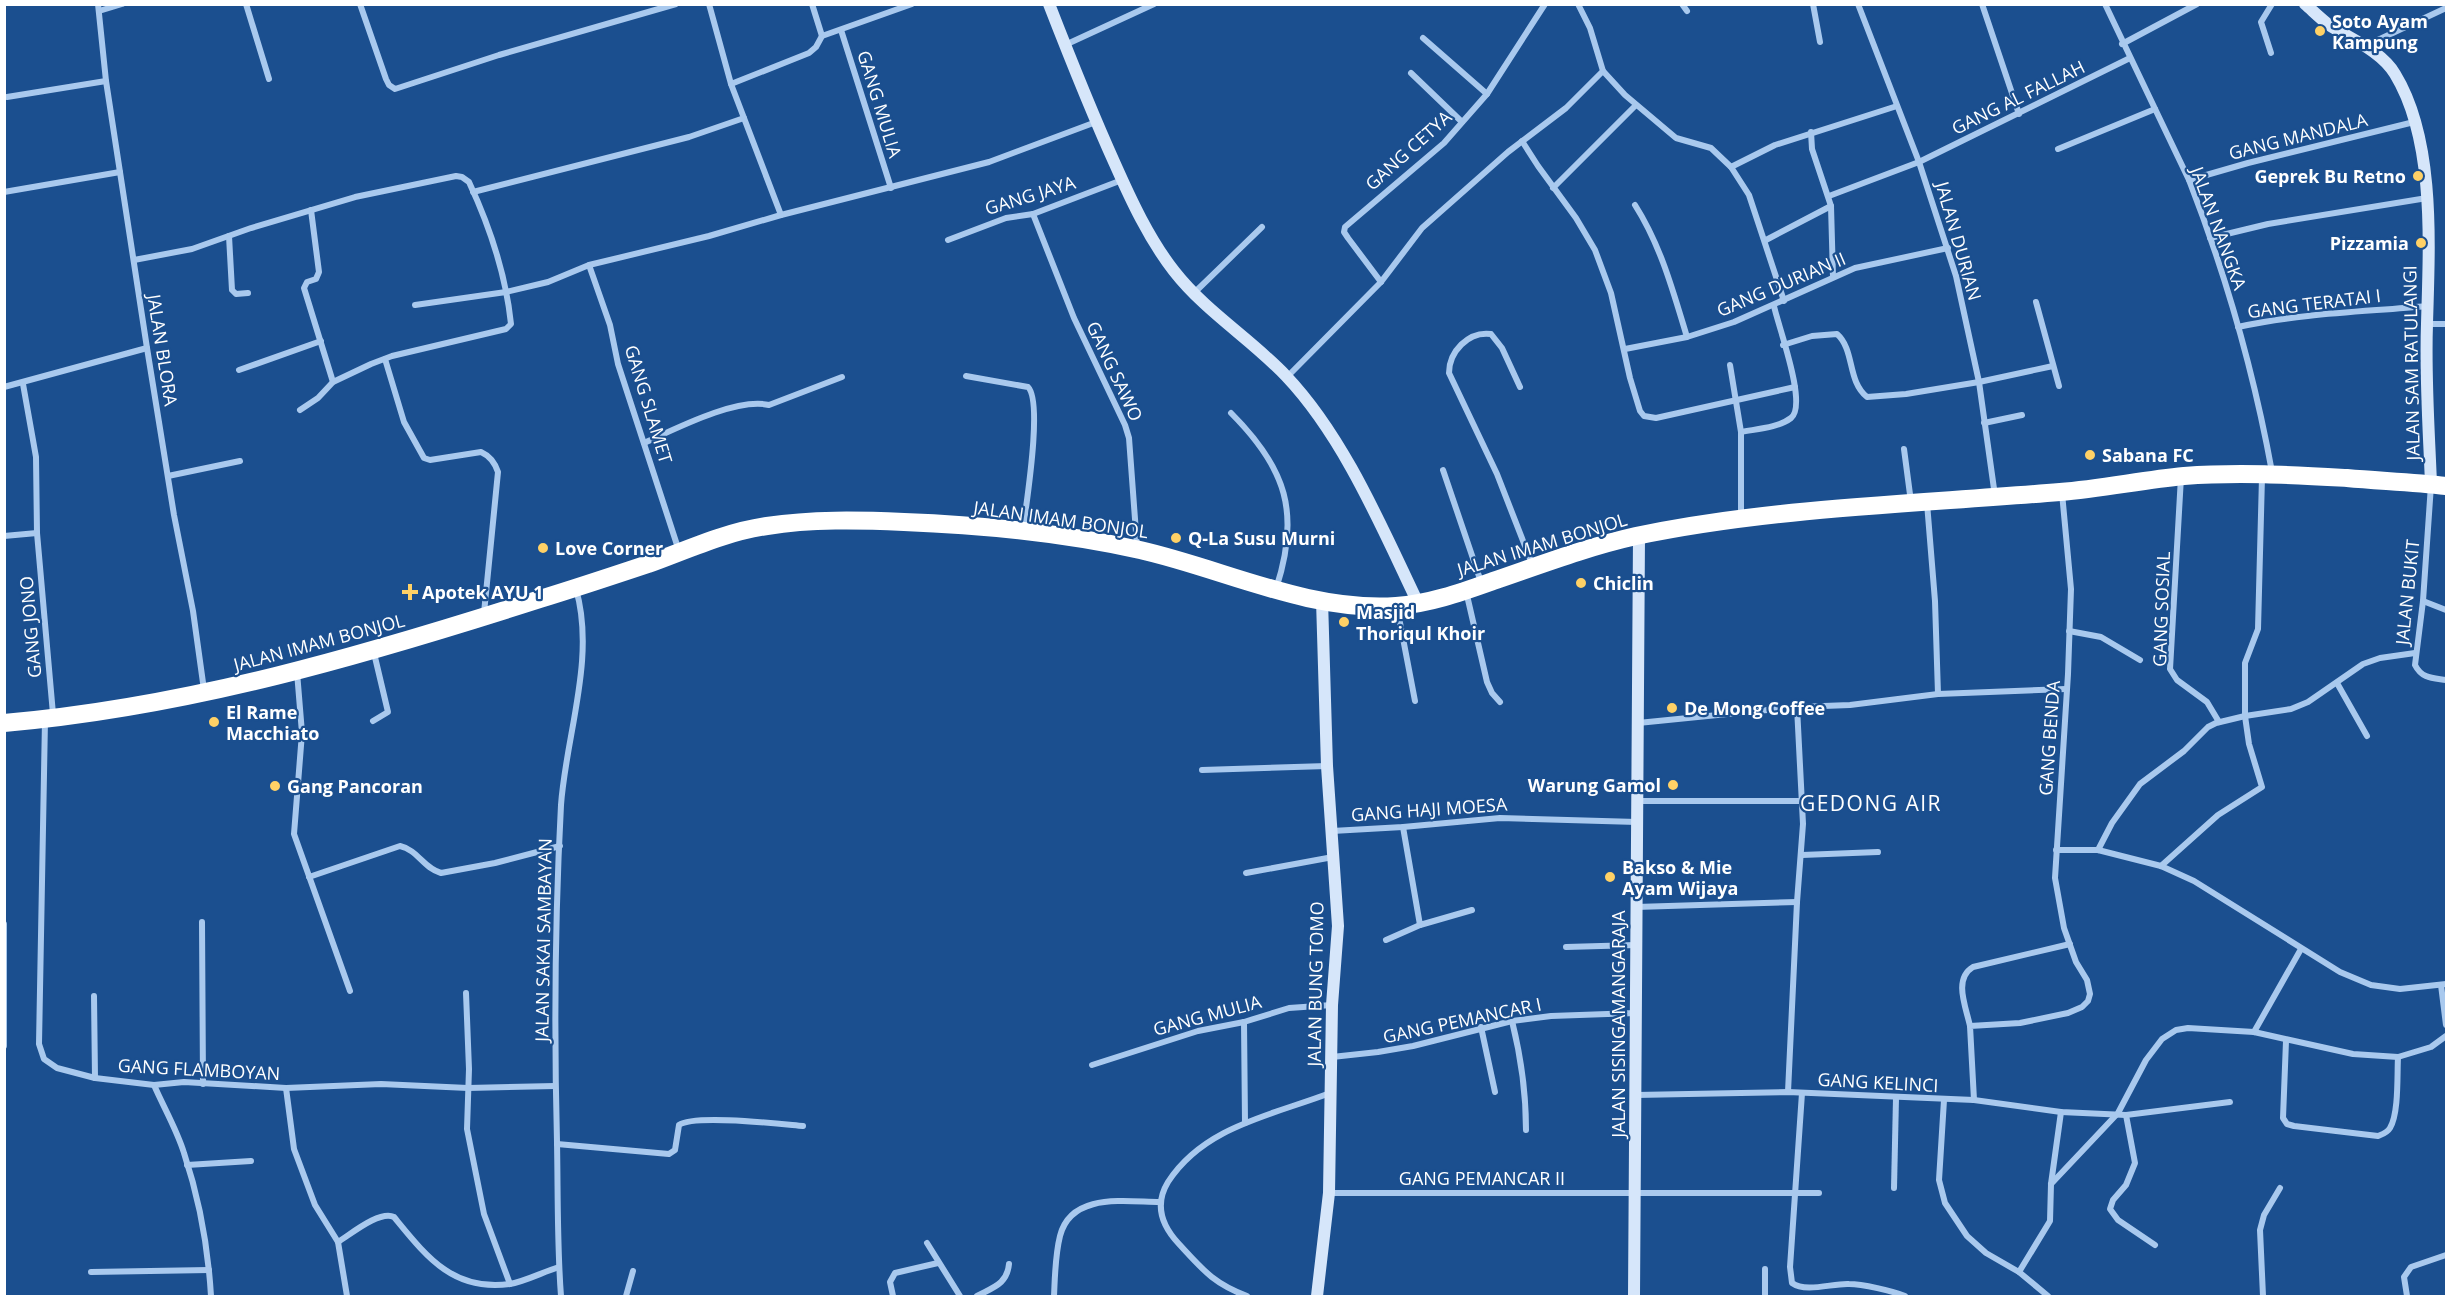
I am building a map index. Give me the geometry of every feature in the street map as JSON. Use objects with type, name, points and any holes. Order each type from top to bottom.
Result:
[{"type":"highway","name":"JALAN IMAM BONJOL","points":[[4,723],[50,719],[204,694],[297,671],[484,617],[758,527],[805,521],[937,524],[1023,530],[1138,549],[1322,600],[1361,606],[1397,606],[1418,603],[1474,588],[1572,554],[1639,536],[1741,518],[2062,492],[2181,476],[2267,473],[2439,485]]},
{"type":"street","name":"JALAN BLORA","points":[[122,4],[98,8],[106,81],[168,476],[193,611],[204,694]]},
{"type":"street","points":[[246,4],[269,79]]},
{"type":"street","points":[[360,4],[386,79],[395,89],[499,55],[676,4]]},
{"type":"street","points":[[709,4],[730,84],[781,215]]},
{"type":"street","points":[[812,4],[822,36]]},
{"type":"street","points":[[730,84],[809,53],[816,47],[822,36],[912,4]]},
{"type":"street","points":[[1048,4],[1096,122],[1134,207],[1174,271],[1215,314],[1251,343],[1287,377],[1311,407],[1351,470],[1383,529],[1418,603]]},
{"type":"street","points":[[1065,45],[1154,4]]},
{"type":"street","name":"GANG CETYA","points":[[1381,282],[1348,238],[1344,227],[1444,143],[1487,94],[1545,4]]},
{"type":"street","points":[[1578,4],[1590,28],[1603,71],[1636,105],[1676,138],[1711,148],[1731,167],[1749,195],[1766,240],[1772,269],[1784,301]]},
{"type":"street","points":[[1682,4],[1687,11]]},
{"type":"street","points":[[1813,4],[1820,42]]},
{"type":"street","name":"JALAN DURIAN","points":[[1858,4],[1877,48],[1948,248],[1979,382],[1995,496]]},
{"type":"street","points":[[1982,4],[2019,114]]},
{"type":"street","name":"JALAN NANGKA","points":[[2105,4],[2122,44],[2189,180],[2210,238],[2258,397],[2267,473]]},
{"type":"street","points":[[2122,44],[2196,4]]},
{"type":"street","points":[[2271,53],[2261,22],[2272,4]]},
{"type":"street","name":"JALAN SAM RATULANGI","points":[[2305,4],[2327,23],[2382,59],[2394,72],[2415,122],[2423,156],[2427,198],[2427,394],[2439,485]]},
{"type":"street","points":[[2364,47],[2446,8]]},
{"type":"street","name":"GANG MULIA","points":[[841,30],[891,188]]},
{"type":"street","points":[[1423,38],[1487,94]]},
{"type":"street","name":"GANG AL FALLAH","points":[[1829,196],[1919,162],[2130,58]]},
{"type":"street","points":[[1287,377],[1381,282],[1422,228],[1522,141],[1566,108],[1603,71]]},
{"type":"street","points":[[1411,73],[1462,122]]},
{"type":"street","points":[[7,97],[106,81]]},
{"type":"street","points":[[1553,188],[1636,105]]},
{"type":"street","points":[[1731,167],[1754,154],[1811,132],[1897,106]]},
{"type":"street","points":[[2058,149],[2155,109]]},
{"type":"street","points":[[473,192],[689,137],[744,118]]},
{"type":"street","points":[[415,305],[548,282],[589,265],[709,236],[781,215],[989,162],[1096,122]]},
{"type":"street","name":"GANG MANDALA","points":[[2189,180],[2248,163],[2415,122]]},
{"type":"street","points":[[1811,132],[1815,157],[1831,206],[1833,277]]},
{"type":"street","points":[[1522,141],[1576,218],[1595,250],[1611,293],[1630,378],[1640,411],[1644,416],[1656,418],[1795,387]]},
{"type":"street","points":[[4,192],[120,172]]},
{"type":"street","points":[[134,260],[192,249],[356,197],[456,176],[468,182],[494,246],[506,291],[511,324],[506,329],[385,359],[333,382],[318,398],[300,410]]},
{"type":"street","name":"GANG JAYA","points":[[948,240],[1006,218],[1033,214],[1122,180]]},
{"type":"street","points":[[2210,238],[2268,224],[2427,198]]},
{"type":"street","points":[[1635,205],[1646,222],[1665,263],[1687,337]]},
{"type":"street","points":[[1766,240],[1831,206]]},
{"type":"street","points":[[311,210],[319,272],[316,279],[307,282],[304,288],[333,382]]},
{"type":"street","name":"GANG SAWO","points":[[1033,214],[1074,318],[1125,425],[1129,438],[1138,549]]},
{"type":"street","points":[[1194,292],[1262,227]]},
{"type":"street","points":[[229,236],[231,290],[236,294],[248,293]]},
{"type":"street","name":"GANG DURIAN II","points":[[1625,349],[1687,337],[1734,322],[1855,268],[1948,248]]},
{"type":"street","name":"GANG SLAMET","points":[[589,265],[610,325],[618,364],[679,552]]},
{"type":"street","points":[[2036,302],[2059,386]]},
{"type":"street","points":[[1741,432],[1783,423],[1793,417],[1797,409],[1795,387],[1774,306]]},
{"type":"street","name":"GANG TERATAI I","points":[[2238,327],[2350,310],[2428,306]]},
{"type":"street","points":[[2427,324],[2446,324]]},
{"type":"street","points":[[1520,387],[1502,348],[1491,334],[1483,333],[1465,341],[1454,351],[1449,361],[1449,373],[1497,474],[1534,567]]},
{"type":"street","points":[[1783,345],[1812,336],[1837,334],[1844,340],[1855,383],[1867,397],[1906,394],[1979,382],[2053,366]]},
{"type":"street","points":[[239,370],[321,341]]},
{"type":"street","points":[[4,387],[23,384],[147,348]]},
{"type":"street","points":[[385,359],[404,422],[424,458],[430,460],[481,452],[487,454],[496,466],[498,472],[484,617]]},
{"type":"street","points":[[1730,365],[1741,432],[1741,518]]},
{"type":"street","points":[[966,376],[1031,389],[1035,429],[1023,530]]},
{"type":"street","points":[[644,443],[695,420],[757,402],[770,405],[842,377]]},
{"type":"street","name":"GANG JONO","points":[[23,384],[36,457],[37,533],[50,719]]},
{"type":"street","points":[[1231,414],[1259,443],[1272,461],[1288,509],[1285,557],[1276,589]]},
{"type":"street","points":[[1984,423],[2022,415]]},
{"type":"street","points":[[1904,449],[1919,502],[1935,601],[1938,694]]},
{"type":"street","points":[[168,476],[240,460]]},
{"type":"street","points":[[1443,470],[1474,588],[1487,682],[1492,693],[1500,702]]},
{"type":"street","points":[[2161,866],[2218,815],[2235,807],[2262,787],[2249,744],[2245,716],[2245,663],[2258,629],[2267,473]]},
{"type":"street","name":"GANG SOSIAL","points":[[2181,476],[2170,669],[2177,680],[2207,702],[2219,722]]},
{"type":"street","name":"JALAN BUKIT","points":[[2439,485],[2415,665],[2419,672],[2427,678],[2446,680]]},
{"type":"street","name":"GANG BENDA","points":[[1970,1026],[2020,1023],[2068,1012],[2082,1007],[2088,1001],[2090,994],[2087,980],[2076,962],[2056,893],[2056,850],[2071,589],[2062,492]]},
{"type":"street","points":[[4,536],[37,533]]},
{"type":"street","name":"JALAN SISINGAMANGARAJA","points":[[1634,1296],[1639,536]]},
{"type":"street","name":"JALAN SAKAI SAMBAYAN","points":[[561,1296],[555,1086],[555,944],[562,802],[583,650],[581,607],[575,587]]},
{"type":"street","name":"JALAN BUNG TOMO","points":[[1317,1296],[1329,1193],[1332,1005],[1338,927],[1327,766],[1322,600]]},
{"type":"street","points":[[2423,601],[2446,610]]},
{"type":"street","points":[[1397,606],[1415,701]]},
{"type":"street","points":[[2069,631],[2101,637],[2140,660]]},
{"type":"street","points":[[373,650],[388,709],[386,715],[373,721]]},
{"type":"street","points":[[2098,850],[2112,823],[2140,784],[2184,751],[2208,727],[2245,716],[2291,709],[2308,702],[2363,664],[2380,658],[2415,653]]},
{"type":"street","points":[[297,671],[302,733],[294,834],[350,991]]},
{"type":"street","points":[[2337,683],[2367,736]]},
{"type":"street","points":[[1638,723],[1797,706],[1850,705],[1938,694],[2066,689]]},
{"type":"street","points":[[1788,1092],[1797,902],[1802,855],[1802,801],[1797,706]]},
{"type":"street","name":"GANG FLAMBOYAN","points":[[50,719],[39,1044],[40,1052],[49,1065],[95,1078],[154,1085],[184,1082],[286,1088],[381,1084],[468,1088],[555,1086]]},
{"type":"street","points":[[1202,770],[1327,766]]},
{"type":"street","points":[[1637,801],[1802,801]]},
{"type":"street","name":"GANG HAJI MOESA","points":[[1332,831],[1500,818],[1637,822]]},
{"type":"street","points":[[1402,827],[1420,926]]},
{"type":"street","points":[[309,877],[400,846],[410,848],[432,871],[441,873],[495,863],[560,846]]},
{"type":"street","points":[[2056,850],[2098,850],[2161,866],[2194,881],[2340,972],[2371,985],[2400,989],[2444,985],[2446,1025]]},
{"type":"street","points":[[1802,855],[1878,852]]},
{"type":"street","points":[[1246,873],[1333,857]]},
{"type":"street","points":[[1636,907],[1797,902]]},
{"type":"street","points":[[1386,940],[1420,926],[1472,910]]},
{"type":"street","points":[[202,922],[203,1084]]},
{"type":"street","points":[[4,924],[4,1046]]},
{"type":"street","points":[[1974,1100],[1970,1026],[1962,983],[1967,971],[2070,944]]},
{"type":"street","points":[[1566,947],[1636,945]]},
{"type":"street","points":[[2254,1032],[2301,949]]},
{"type":"street","points":[[466,993],[467,1129],[484,1214],[510,1284]]},
{"type":"street","points":[[94,996],[95,1078]]},
{"type":"street","name":"GANG MULIA","points":[[1092,1065],[1198,1031],[1244,1022],[1289,1008],[1332,1005]]},
{"type":"street","name":"GANG PEMANCAR I","points":[[1331,1057],[1378,1053],[1512,1021],[1551,1016],[1636,1013]]},
{"type":"street","points":[[1512,1021],[1521,1055],[1526,1130]]},
{"type":"street","points":[[1244,1022],[1245,1124]]},
{"type":"street","points":[[1481,1027],[1495,1092]]},
{"type":"street","points":[[2051,1184],[2122,1114],[2146,1060],[2162,1039],[2176,1030],[2188,1028],[2254,1032],[2286,1041],[2353,1054],[2398,1057],[2431,1047],[2446,1036]]},
{"type":"street","points":[[2286,1041],[2283,1118],[2288,1124],[2294,1126],[2378,1136],[2386,1132],[2391,1127],[2394,1114],[2398,1057]]},
{"type":"street","points":[[154,1085],[184,1151],[202,1215],[211,1296]]},
{"type":"street","points":[[286,1088],[294,1149],[315,1205],[338,1242],[346,1296]]},
{"type":"street","name":"GANG KELINCI","points":[[1635,1095],[1788,1092],[1974,1100],[2061,1112],[2122,1114],[2230,1102]]},
{"type":"street","points":[[1247,1296],[1214,1280],[1174,1239],[1164,1224],[1160,1202],[1165,1188],[1190,1155],[1206,1143],[1245,1124],[1330,1093]]},
{"type":"street","points":[[1802,1093],[1790,1267],[1792,1283],[1806,1287],[1852,1284],[1896,1292],[1905,1296]]},
{"type":"street","points":[[1894,1188],[1896,1098]]},
{"type":"street","points":[[1944,1100],[1939,1180],[1945,1203],[1967,1236],[1986,1253],[2019,1272],[2048,1296]]},
{"type":"street","points":[[2019,1272],[2050,1221],[2051,1184],[2061,1112]]},
{"type":"street","points":[[2122,1114],[2135,1163],[2126,1185],[2113,1200],[2110,1209],[2118,1221],[2155,1245]]},
{"type":"street","points":[[557,1144],[669,1154],[675,1150],[679,1125],[682,1122],[706,1120],[803,1126]]},
{"type":"street","points":[[187,1165],[251,1161]]},
{"type":"street","points":[[2264,1296],[2260,1230],[2264,1215],[2280,1188]]},
{"type":"street","name":"GANG PEMANCAR II","points":[[1329,1193],[1819,1193]]},
{"type":"street","points":[[1054,1296],[1060,1234],[1065,1221],[1074,1213],[1090,1204],[1103,1202],[1160,1202]]},
{"type":"street","points":[[338,1242],[379,1216],[390,1215],[432,1262],[454,1276],[479,1283],[510,1284],[559,1267]]},
{"type":"street","points":[[927,1243],[960,1296]]},
{"type":"street","points":[[2407,1296],[2404,1277],[2411,1267],[2446,1255]]},
{"type":"street","points":[[893,1296],[890,1282],[895,1273],[938,1263]]},
{"type":"street","points":[[978,1296],[1002,1283],[1007,1277],[1009,1264]]},
{"type":"street","points":[[1765,1269],[1765,1296]]},
{"type":"street","points":[[91,1272],[209,1270]]},
{"type":"street","points":[[626,1296],[633,1272]]},
{"type":"place","name":"Soto Ayam Kampung","points":[[2320,31]]},
{"type":"place","name":"Geprek Bu Retno","points":[[2418,176]]},
{"type":"place","name":"Pizzamia","points":[[2421,243]]},
{"type":"place","name":"Sabana FC","points":[[2090,455]]},
{"type":"place","name":"Q-La Susu Murni","points":[[1176,538]]},
{"type":"place","name":"Love Corner","points":[[543,548]]},
{"type":"place","name":"Chiclin","points":[[1581,583]]},
{"type":"place","name":"Apotek AYU 1","points":[[410,592]]},
{"type":"place","name":"Masjid Thoriqul Khoir","points":[[1344,622]]},
{"type":"place","name":"De Mong Coffee","points":[[1672,708]]},
{"type":"place","name":"El Rame Macchiato","points":[[214,722]]},
{"type":"place","name":"Warung Gamol","points":[[1673,785]]},
{"type":"place","name":"Gang Pancoran","points":[[275,786]]},
{"type":"place","name":"Bakso & Mie Ayam Wijaya","points":[[1610,877]]},
{"type":"district","name":"GEDONG AIR","points":[[1871,803]]}]
